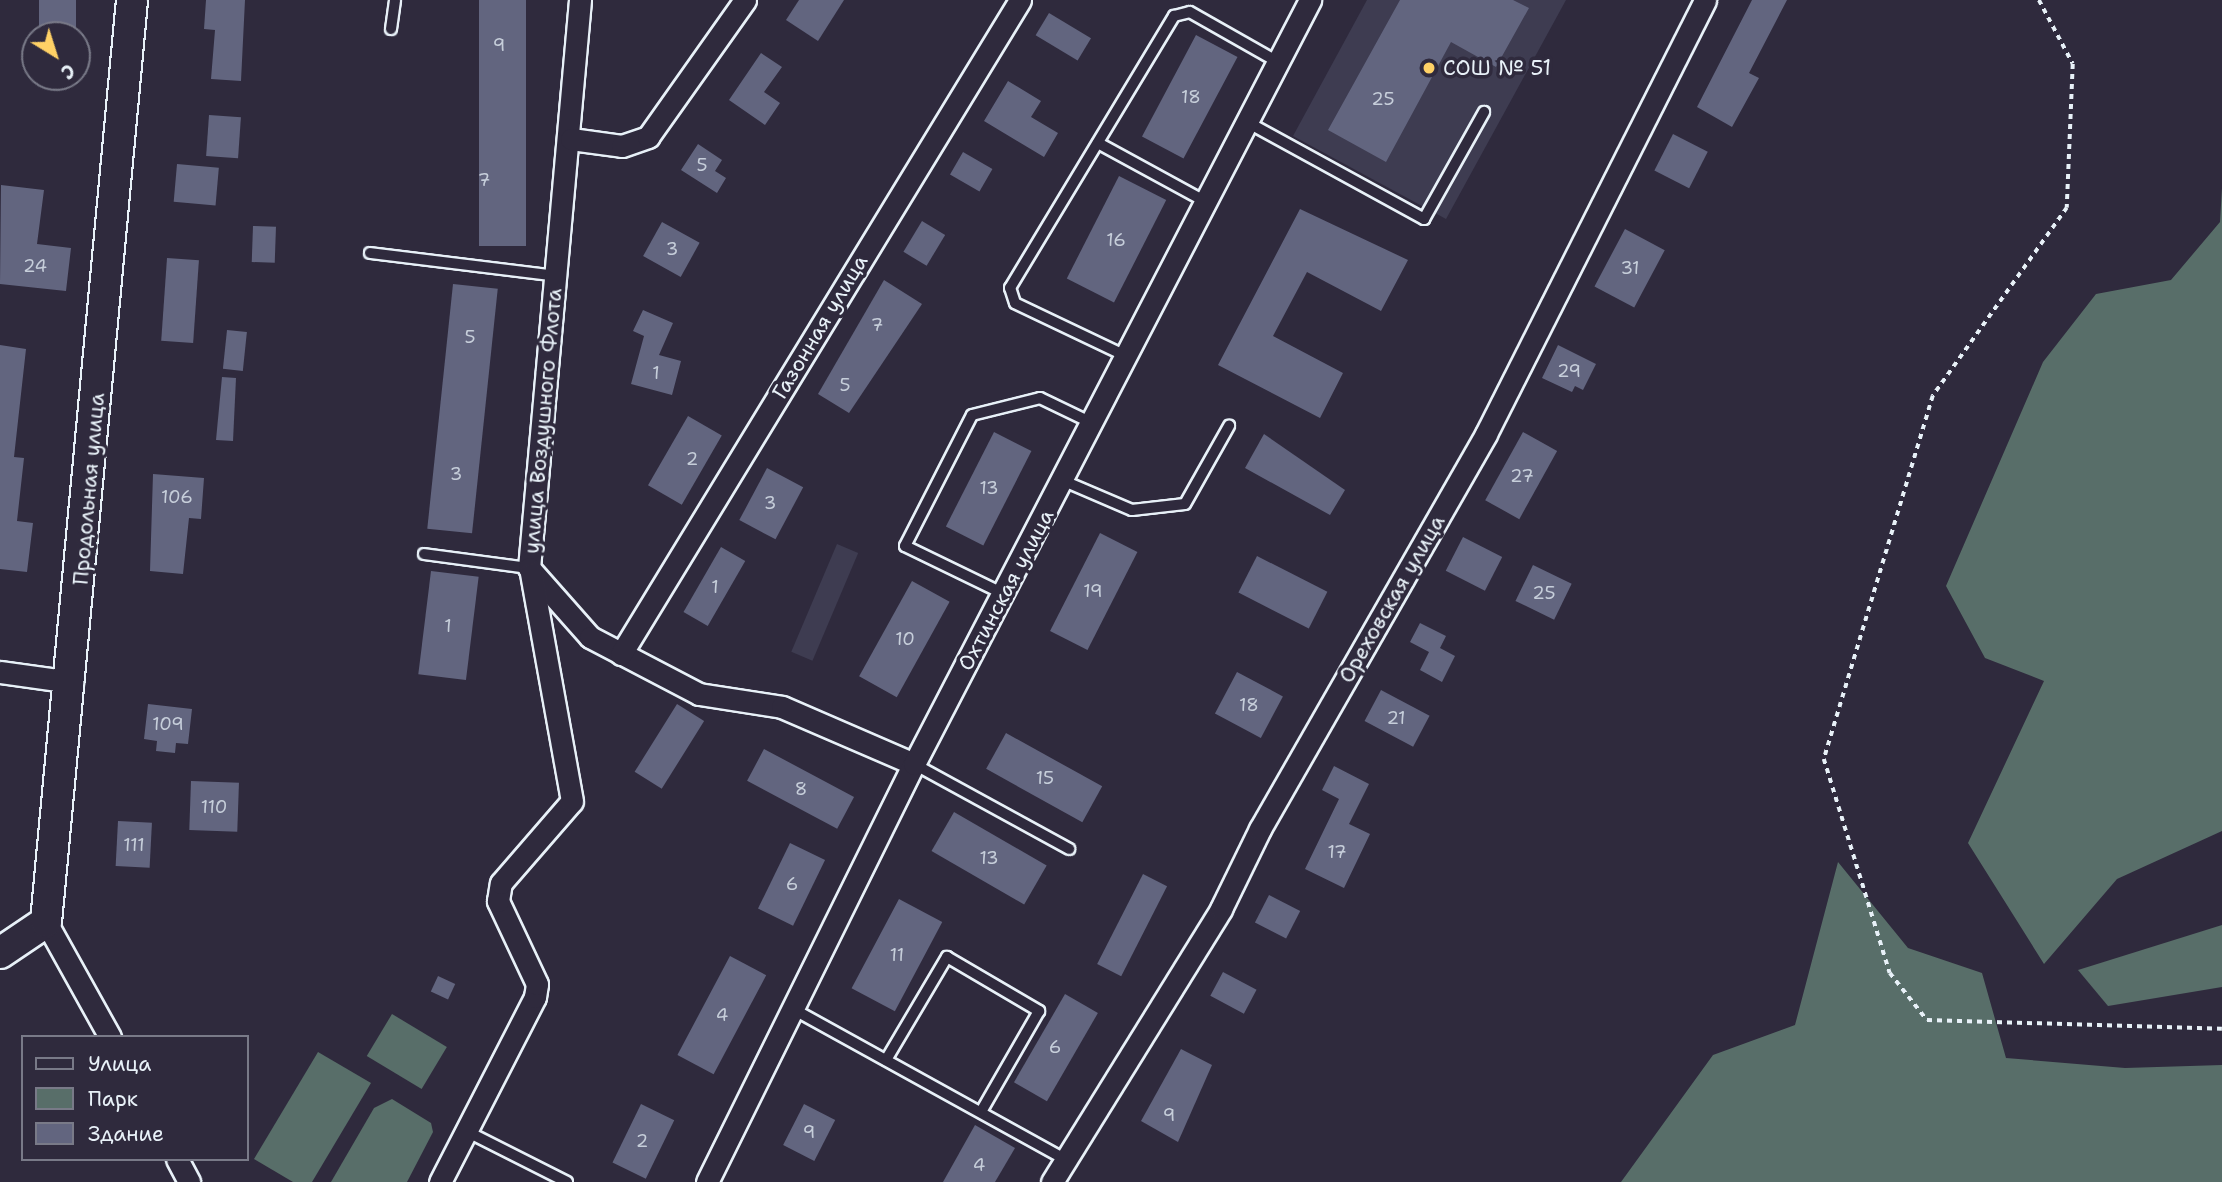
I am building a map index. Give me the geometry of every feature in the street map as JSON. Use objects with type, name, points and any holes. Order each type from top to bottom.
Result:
[{"type":"street","name":"Продольная улица","points":[[46,922],[72,682],[132,0]]},
{"type":"street","name":"улица Воздушного Флота","points":[[580,0],[571,139],[529,568],[590,637],[699,694],[782,707],[914,764]]},
{"type":"street","points":[[571,139],[621,146],[648,137],[745,0]]},
{"type":"street","name":"Газонная улица","points":[[621,654],[1020,0]]},
{"type":"street","name":"Охтинская улица","points":[[707,1182],[914,764],[1094,424],[1310,0]]},
{"type":"street","name":"Ореховская улица","points":[[1052,1182],[1069,1161],[1221,909],[1260,829],[1486,434],[1705,0]]},
{"type":"street","points":[[440,1182],[535,997],[537,985],[498,901],[501,883],[572,801],[529,568]]},
{"type":"street","points":[[0,672],[72,682]]},
{"type":"street","points":[[0,953],[46,922],[109,1035]]},
{"type":"street","points":[[178,1161],[189,1182]]},
{"type":"lane","points":[[391,29],[395,0]]},
{"type":"lane","points":[[1128,357],[1010,296],[1098,143],[1181,12],[1278,62]]},
{"type":"lane","points":[[1247,122],[1424,219],[1484,112]]},
{"type":"lane","points":[[1098,143],[1206,202]]},
{"type":"lane","points":[[370,254],[556,276]]},
{"type":"lane","points":[[1004,594],[905,546],[972,415],[1040,398],[1094,424]]},
{"type":"lane","points":[[1064,481],[1132,510],[1185,504],[1229,426]]},
{"type":"lane","points":[[424,554],[529,568]]},
{"type":"lane","points":[[914,764],[1069,849]]},
{"type":"lane","points":[[886,1060],[947,957],[1039,1012],[981,1112]]},
{"type":"lane","points":[[793,1009],[1069,1161]]},
{"type":"lane","points":[[468,1132],[567,1182]]},
{"type":"path","points":[[2039,0],[2073,64],[2067,208],[1933,396],[1824,759],[1890,974],[1927,1020],[2222,1028]]},
{"type":"shaded area","name":"СОШ № 51","points":[[1367,0],[1566,0],[1446,219],[1293,136]]},
{"type":"shaded area","points":[[837,544],[858,553],[812,661],[791,652]]},
{"type":"green space","points":[[2222,188],[2222,831],[2117,879],[2044,964],[1968,843],[2044,681],[1985,658],[1946,586],[2043,362],[2096,294],[2171,280],[2220,222]]},
{"type":"green space","points":[[1838,862],[1908,948],[1982,973],[2006,1058],[2125,1068],[2222,1065],[2222,1182],[1621,1182],[1713,1055],[1795,1025]]},
{"type":"green space","points":[[2222,925],[2222,987],[2108,1006],[2078,970]]},
{"type":"green space","points":[[392,1014],[447,1047],[422,1089],[367,1056]]},
{"type":"green space","points":[[318,1052],[371,1083],[312,1182],[293,1182],[254,1159]]},
{"type":"green space","points":[[392,1099],[431,1123],[433,1132],[407,1182],[331,1182],[374,1108]]},
{"type":"building","points":[[39,0],[76,0],[76,21],[39,21]]},
{"type":"building","points":[[206,0],[245,0],[241,81],[211,79],[215,30],[204,29]]},
{"type":"building","points":[[479,0],[526,0],[526,246],[479,246]]},
{"type":"building","points":[[799,0],[844,0],[818,41],[786,20]]},
{"type":"building","points":[[1400,0],[1513,0],[1529,8],[1496,67],[1451,42],[1386,162],[1328,130]]},
{"type":"building","points":[[1752,0],[1787,0],[1749,73],[1759,78],[1732,127],[1697,107]]},
{"type":"building","points":[[1049,13],[1091,38],[1078,61],[1036,35]]},
{"type":"building","points":[[1196,35],[1237,57],[1184,159],[1142,137]]},
{"type":"building","points":[[761,53],[782,67],[764,92],[780,103],[765,125],[729,100]]},
{"type":"building","points":[[1008,81],[1041,101],[1031,117],[1058,133],[1044,157],[984,121]]},
{"type":"building","points":[[209,115],[241,117],[238,158],[206,156]]},
{"type":"building","points":[[1673,134],[1708,152],[1689,188],[1654,171]]},
{"type":"building","points":[[698,144],[722,160],[715,171],[726,178],[717,193],[681,170]]},
{"type":"building","points":[[963,152],[992,169],[979,192],[950,175]]},
{"type":"building","points":[[177,164],[219,168],[216,206],[174,202]]},
{"type":"building","points":[[1119,176],[1166,200],[1114,303],[1067,278]]},
{"type":"building","points":[[1,185],[44,190],[37,244],[71,248],[66,291],[0,284]]},
{"type":"building","points":[[1300,209],[1408,260],[1381,311],[1307,272],[1273,336],[1343,373],[1320,418],[1218,365]]},
{"type":"building","points":[[922,221],[945,235],[927,266],[903,252]]},
{"type":"building","points":[[662,222],[700,243],[681,277],[643,256]]},
{"type":"building","points":[[253,226],[276,227],[275,263],[252,262]]},
{"type":"building","points":[[1625,229],[1665,250],[1634,308],[1594,286]]},
{"type":"building","points":[[167,258],[199,260],[193,343],[161,341]]},
{"type":"building","points":[[884,280],[922,304],[849,413],[818,394]]},
{"type":"building","points":[[453,284],[498,289],[472,533],[427,529]]},
{"type":"building","points":[[643,310],[673,323],[659,355],[681,361],[672,395],[631,384],[644,336],[633,331]]},
{"type":"building","points":[[227,330],[247,332],[243,371],[223,369]]},
{"type":"building","points":[[0,345],[26,349],[14,457],[24,458],[17,521],[33,523],[27,572],[0,569]]},
{"type":"building","points":[[1558,345],[1596,364],[1583,390],[1575,386],[1572,392],[1542,378]]},
{"type":"building","points":[[222,377],[236,378],[233,441],[216,440]]},
{"type":"building","points":[[688,416],[722,436],[682,505],[648,485]]},
{"type":"building","points":[[994,432],[1031,451],[983,546],[946,526]]},
{"type":"building","points":[[1523,432],[1557,451],[1519,519],[1485,500]]},
{"type":"building","points":[[1264,434],[1345,490],[1330,515],[1245,468]]},
{"type":"building","points":[[767,468],[803,487],[776,539],[739,520]]},
{"type":"building","points":[[153,474],[204,478],[201,519],[189,518],[183,574],[150,571]]},
{"type":"building","points":[[1100,533],[1137,552],[1087,650],[1050,631]]},
{"type":"building","points":[[1463,537],[1502,557],[1485,591],[1446,571]]},
{"type":"building","points":[[721,547],[745,561],[708,626],[684,612]]},
{"type":"building","points":[[1257,556],[1327,592],[1309,628],[1238,593]]},
{"type":"building","points":[[1533,565],[1572,584],[1554,620],[1515,601]]},
{"type":"building","points":[[431,571],[479,577],[466,680],[418,674]]},
{"type":"building","points":[[912,581],[950,602],[897,697],[859,676]]},
{"type":"building","points":[[1420,623],[1446,636],[1440,648],[1455,656],[1442,682],[1420,670],[1429,652],[1410,642]]},
{"type":"building","points":[[1237,672],[1283,696],[1261,738],[1215,713]]},
{"type":"building","points":[[1381,690],[1430,716],[1413,747],[1365,721]]},
{"type":"building","points":[[148,704],[192,709],[188,744],[176,743],[175,753],[156,751],[157,741],[144,739]]},
{"type":"building","points":[[677,704],[704,721],[662,789],[635,772]]},
{"type":"building","points":[[1006,733],[1102,786],[1082,822],[986,769]]},
{"type":"building","points":[[764,749],[854,797],[837,829],[747,781]]},
{"type":"building","points":[[1334,766],[1369,784],[1349,824],[1370,834],[1344,888],[1305,869],[1339,799],[1322,790]]},
{"type":"building","points":[[191,781],[239,783],[237,832],[189,830]]},
{"type":"building","points":[[954,812],[1047,866],[1024,904],[932,851]]},
{"type":"building","points":[[118,821],[152,823],[150,868],[116,866]]},
{"type":"building","points":[[790,843],[825,860],[793,926],[758,909]]},
{"type":"building","points":[[1143,874],[1167,886],[1121,976],[1097,964]]},
{"type":"building","points":[[1269,895],[1300,911],[1286,939],[1255,923]]},
{"type":"building","points":[[899,899],[942,922],[895,1011],[852,988]]},
{"type":"building","points":[[730,956],[766,975],[714,1074],[677,1055]]},
{"type":"building","points":[[1223,972],[1257,990],[1244,1014],[1210,996]]},
{"type":"building","points":[[438,976],[455,984],[448,999],[431,991]]},
{"type":"building","points":[[1065,994],[1098,1013],[1047,1101],[1014,1082]]},
{"type":"building","points":[[1181,1049],[1212,1065],[1178,1142],[1141,1121]]},
{"type":"building","points":[[641,1104],[674,1120],[646,1179],[613,1162]]},
{"type":"building","points":[[804,1104],[835,1120],[814,1161],[783,1145]]},
{"type":"building","points":[[975,1125],[1015,1148],[995,1182],[943,1182]]},
{"type":"place","name":"СОШ № 51","points":[[1429,68]]}]
